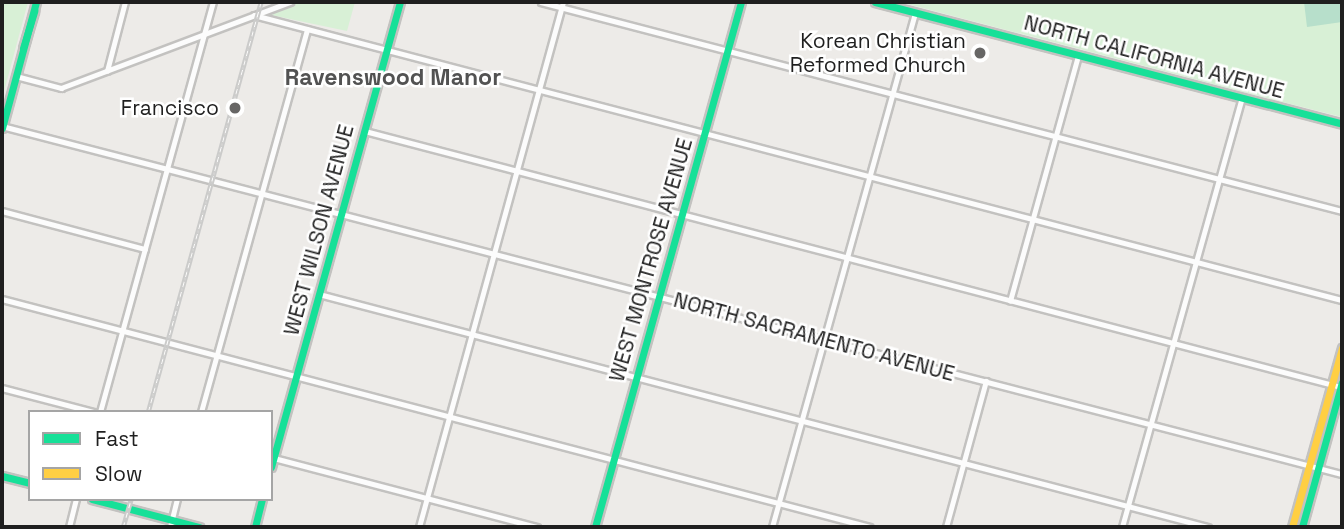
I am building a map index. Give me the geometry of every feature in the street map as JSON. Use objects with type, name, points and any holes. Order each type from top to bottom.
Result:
[{"type":"main road","name":"WEST WILSON AVENUE","points":[[273,461],[400,2]]},
{"type":"main road","name":"WEST MONTROSE AVENUE","points":[[595,527],[741,2]]},
{"type":"main road","name":"NORTH CALIFORNIA AVENUE","points":[[875,2],[1342,124]]},
{"type":"main road","points":[[2,127],[35,6]]},
{"type":"main road","points":[[1302,527],[1339,385],[1342,348]]},
{"type":"main road","points":[[1292,527],[1339,385]]},
{"type":"main road","points":[[2,476],[28,482]]},
{"type":"main road","points":[[98,501],[171,524],[199,527]]},
{"type":"main road","points":[[255,527],[262,501]]},
{"type":"street","points":[[107,71],[125,2]]},
{"type":"street","points":[[101,410],[213,2]]},
{"type":"street","points":[[16,76],[61,88],[290,2]]},
{"type":"street","points":[[541,2],[562,4],[1342,211]]},
{"type":"street","points":[[419,527],[562,4]]},
{"type":"street","points":[[772,527],[915,12]]},
{"type":"street","points":[[254,15],[1342,300]]},
{"type":"street","points":[[202,410],[307,29]]},
{"type":"street","points":[[1010,301],[1078,55]]},
{"type":"street","points":[[1122,527],[1242,98]]},
{"type":"street","name":"NORTH SACRAMENTO AVENUE","points":[[2,127],[167,167],[1342,474]]},
{"type":"street","points":[[364,131],[1339,385]]},
{"type":"street","points":[[2,211],[145,249]]},
{"type":"street","points":[[319,294],[1208,527]]},
{"type":"street","points":[[2,299],[870,527]]},
{"type":"street","points":[[946,527],[986,381]]},
{"type":"street","points":[[2,388],[86,410]]},
{"type":"street","points":[[274,458],[537,527]]},
{"type":"street","points":[[69,527],[76,501]]},
{"type":"street","points":[[171,524],[177,501]]},
{"type":"green space","points":[[2,2],[28,2],[2,99]]},
{"type":"green space","points":[[300,2],[355,2],[347,31],[271,15]]},
{"type":"green space","points":[[900,2],[1342,2],[1342,117],[1240,91]]},
{"type":"green space","points":[[1304,2],[1342,2],[1342,22],[1307,27]]},
{"type":"railway","points":[[149,410],[261,2]]},
{"type":"railway","points":[[123,527],[130,501]]},
{"type":"traffic: fast","points":[[2,128],[36,2]]},
{"type":"traffic: fast","points":[[273,460],[400,2]]},
{"type":"traffic: fast","points":[[595,527],[741,2]]},
{"type":"traffic: fast","points":[[875,2],[1342,124]]},
{"type":"traffic: fast","points":[[23,48],[34,11]]},
{"type":"traffic: fast","points":[[1302,527],[1342,382]]},
{"type":"traffic: fast","points":[[2,476],[28,482]]},
{"type":"traffic: fast","points":[[100,501],[199,527]]},
{"type":"traffic: fast","points":[[255,527],[262,501]]},
{"type":"traffic: slow","points":[[1292,527],[1342,348]]},
{"type":"place","name":"Korean Christian Reformed Church","points":[[980,53]]},
{"type":"place","name":"Francisco","points":[[235,108]]},
{"type":"district","name":"Ravenswood Manor","points":[[393,77]]}]
